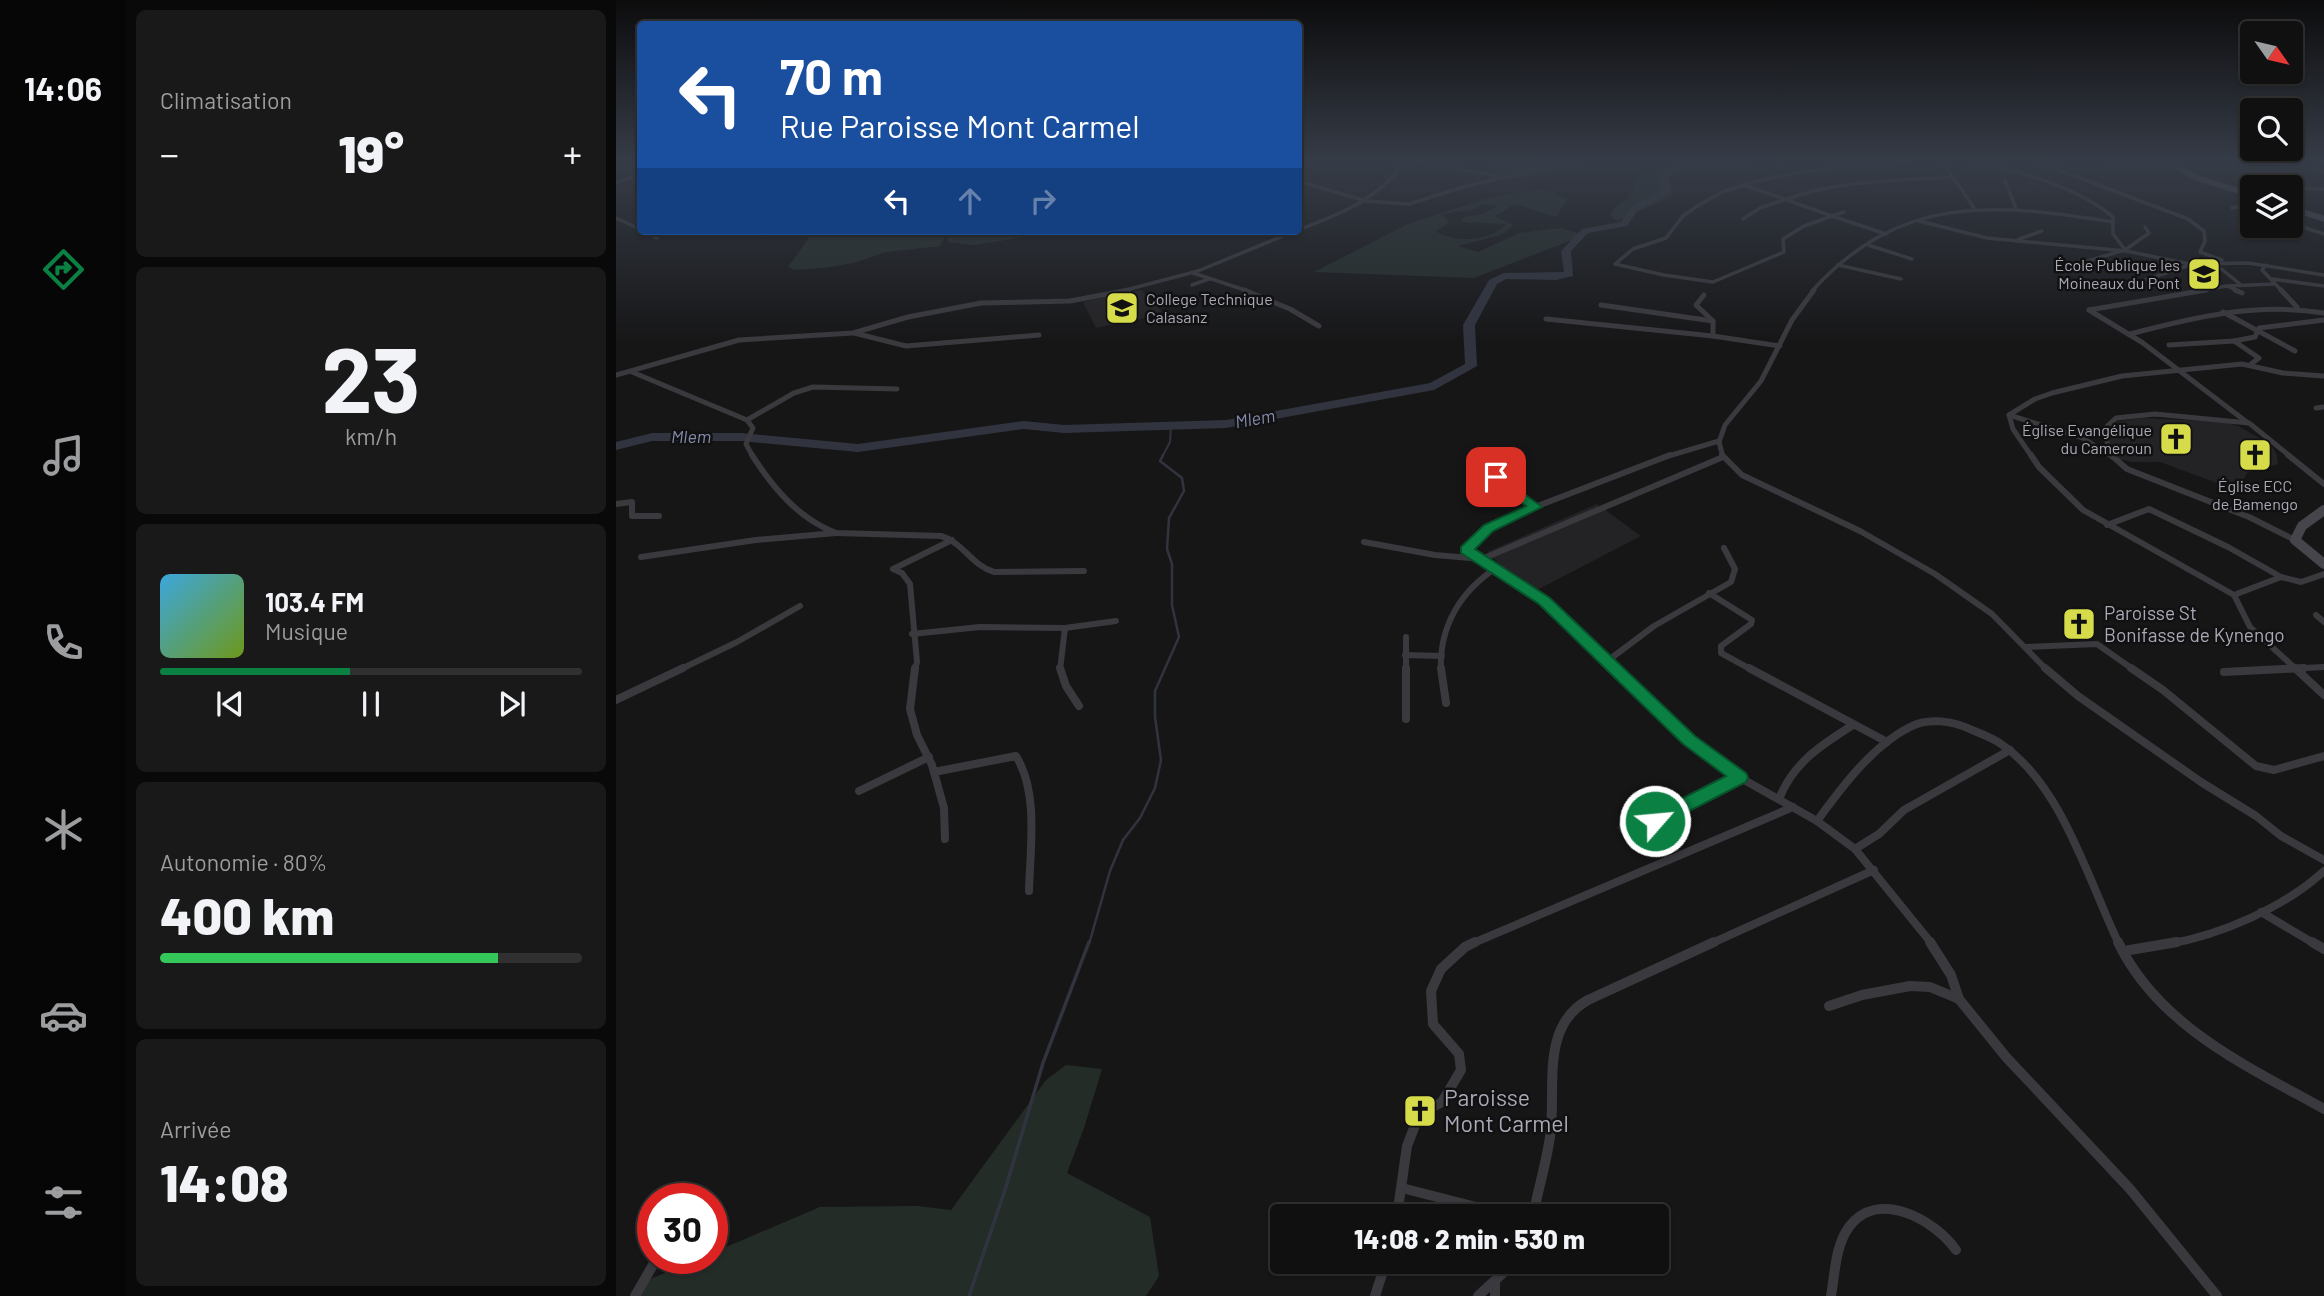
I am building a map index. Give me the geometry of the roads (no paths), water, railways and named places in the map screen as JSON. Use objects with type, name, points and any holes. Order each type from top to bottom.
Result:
[{"type":"main road","points":[[2324,510],[2297,532],[2295,540],[2324,564]]},
{"type":"street","points":[[1679,222],[1666,238],[1633,249],[1615,264],[1711,282],[1774,258],[1784,252],[1783,239],[1788,234],[1816,222]]},
{"type":"street","points":[[1851,222],[1886,234]]},
{"type":"street","points":[[1915,222],[1886,234],[1838,265],[1809,295],[1762,380],[1736,411],[1719,441],[1723,457],[1742,475],[1860,531],[1936,574],[1992,614],[2078,696],[2201,782],[2239,804],[2281,836],[2324,860]]},
{"type":"street","points":[[1924,222],[1956,232],[2124,250],[2190,264],[2226,262],[2266,265],[2324,275]]},
{"type":"street","points":[[2113,222],[2113,234],[2124,250]]},
{"type":"street","points":[[2193,222],[2205,235],[2200,252],[2226,262]]},
{"type":"street","points":[[2068,267],[2124,250],[2147,236],[2149,233],[2145,227]]},
{"type":"street","points":[[2303,227],[2324,234]]},
{"type":"street","points":[[2015,240],[2042,231]]},
{"type":"street","points":[[651,235],[657,238]]},
{"type":"street","points":[[616,375],[739,340],[853,333],[956,306],[994,302],[1082,300],[1192,273],[1285,235]]},
{"type":"street","points":[[1868,245],[1912,259]]},
{"type":"street","points":[[2214,263],[2240,284]]},
{"type":"street","points":[[2142,281],[2190,264]]},
{"type":"street","points":[[1838,265],[1901,279]]},
{"type":"street","points":[[2266,265],[2262,270],[2297,307]]},
{"type":"street","points":[[1192,273],[1287,309],[1319,326]]},
{"type":"street","points":[[1192,285],[1210,278]]},
{"type":"street","points":[[2324,286],[2273,281],[2240,284],[2089,310],[2130,334],[2249,423],[2324,484]]},
{"type":"street","points":[[2227,286],[2242,293]]},
{"type":"street","points":[[1704,295],[1696,305],[1713,321],[1713,336]]},
{"type":"street","points":[[1601,305],[1713,321]]},
{"type":"street","points":[[2130,334],[2223,312],[2297,307],[2324,313]]},
{"type":"street","points":[[2223,312],[2295,351]]},
{"type":"street","points":[[1546,319],[1713,336],[1780,346]]},
{"type":"street","points":[[2169,345],[2234,341],[2255,337],[2259,328],[2324,320]]},
{"type":"street","points":[[853,333],[906,346],[1039,335]]},
{"type":"street","points":[[2234,341],[2259,358],[2251,364]]},
{"type":"street","points":[[2009,415],[2035,399],[2052,393],[2122,376],[2176,369],[2251,364],[2283,373],[2324,376]]},
{"type":"street","points":[[632,372],[747,420],[753,428],[746,444],[758,466],[791,503],[824,528],[837,533]]},
{"type":"street","points":[[747,420],[794,393],[813,387],[897,389]]},
{"type":"street","points":[[2316,408],[2324,407]]},
{"type":"street","points":[[2111,456],[2103,430],[2116,418],[2155,414],[2249,423]]},
{"type":"street","points":[[2009,415],[2083,438],[2138,475],[2249,517],[2295,540]]},
{"type":"street","points":[[2009,415],[2013,429],[2039,467],[2083,510],[2234,595],[2250,626],[2324,695]]},
{"type":"street","points":[[1719,441],[1681,451],[1535,507],[1489,528],[1466,550],[1528,588],[1564,618],[1606,662],[1689,740],[1739,777],[1817,821],[1855,849],[1904,905],[1951,975],[1959,999],[2006,1057],[2130,1189],[2217,1296]]},
{"type":"street","points":[[1364,542],[1435,555],[1482,559],[1723,457]]},
{"type":"street","points":[[1496,477],[1535,507]]},
{"type":"street","points":[[616,504],[632,502],[632,516],[659,516]]},
{"type":"street","points":[[2107,525],[2149,509],[2228,547],[2281,577],[2301,582],[2324,574]]},
{"type":"street","points":[[641,557],[745,541],[837,533],[925,534],[953,540],[984,570],[1084,571]]},
{"type":"street","points":[[945,839],[944,808],[929,757],[917,735],[910,709],[912,680],[917,662],[912,634],[910,584],[902,573],[893,569],[953,540]]},
{"type":"street","points":[[1606,662],[1654,626],[1731,582],[1737,569],[1724,548]]},
{"type":"street","points":[[1446,703],[1440,682],[1447,622],[1454,606],[1483,574],[1496,568]]},
{"type":"street","points":[[2234,595],[2281,577]]},
{"type":"street","points":[[1709,593],[1752,620],[1751,624],[1721,646],[1721,653],[1887,742]]},
{"type":"street","points":[[616,700],[737,642],[800,606]]},
{"type":"street","points":[[2316,615],[2324,622]]},
{"type":"street","points":[[912,634],[980,627],[1065,628],[1116,621]]},
{"type":"street","points":[[1065,628],[1059,673],[1079,706]]},
{"type":"street","points":[[1406,637],[1406,719]]},
{"type":"street","points":[[2026,646],[2085,642],[2097,644],[2163,690],[2256,766],[2274,770],[2324,757]]},
{"type":"street","points":[[1405,655],[1442,656]]},
{"type":"street","points":[[2224,672],[2324,667]]},
{"type":"street","points":[[1817,821],[1854,776],[1887,742],[1911,725],[1955,723],[1982,731],[2010,750],[2038,781],[2082,860],[2113,933],[2142,981],[2196,1032],[2324,1109]]},
{"type":"street","points":[[1779,799],[1784,782],[1795,766],[1817,747],[1853,725]]},
{"type":"street","points":[[1855,849],[1931,793],[2010,750]]},
{"type":"street","points":[[934,772],[1004,757],[1016,756],[1021,761],[1026,775],[1031,821],[1029,891]]},
{"type":"street","points":[[859,791],[929,757]]},
{"type":"street","points":[[1655,821],[1739,777]]},
{"type":"street","points":[[1399,1204],[1407,1146],[1419,1115],[1442,1102],[1461,1070],[1459,1054],[1433,1024],[1431,991],[1441,969],[1465,947],[1793,807]]},
{"type":"street","points":[[1536,1204],[1550,1139],[1554,1101],[1554,1049],[1564,1018],[1574,1008],[1874,870]]},
{"type":"street","points":[[2124,951],[2207,934],[2240,924],[2311,883],[2324,871]]},
{"type":"street","points":[[2261,912],[2324,949]]},
{"type":"street","points":[[1829,1006],[1863,995],[1910,986],[1930,987],[1959,999]]},
{"type":"street","points":[[1402,1188],[1464,1204]]},
{"type":"street","points":[[1831,1296],[1840,1244],[1858,1217],[1875,1209],[1914,1215],[1940,1230],[1956,1250]]},
{"type":"street","points":[[635,1296],[648,1274]]},
{"type":"street","points":[[1375,1296],[1382,1274]]},
{"type":"street","points":[[1478,1296],[1504,1274]]},
{"type":"street","points":[[1495,1296],[1496,1282]]},
{"type":"waterway","name":"Mlem","points":[[616,446],[652,437],[741,437],[858,448],[1024,425],[1064,429],[1226,424],[1434,386],[1471,366],[1469,325],[1493,282],[1504,276],[1556,277],[1569,274],[1566,251],[1585,231],[1625,222]]},
{"type":"waterway","points":[[1162,457],[1170,442],[1171,426]]},
{"type":"waterway","points":[[1089,944],[1110,871],[1123,840],[1140,818],[1155,788],[1161,760],[1155,717],[1155,691],[1179,637],[1172,605],[1172,564],[1167,549],[1169,518],[1184,491],[1182,478],[1160,461],[1162,457]]},
{"type":"waterway","points":[[969,1296],[1005,1190],[1043,1063],[1089,942]]},
{"type":"place","name":"École Publique les Moineaux du Pont","points":[[2204,274]]},
{"type":"place","name":"College Technique Calasanz","points":[[1122,308]]},
{"type":"place","name":"Église Evangélique du Cameroun","points":[[2176,439]]},
{"type":"place","name":"Église ECC de Bamengo","points":[[2255,455]]},
{"type":"place","name":"Paroisse St Bonifasse de Kynengo","points":[[2079,624]]},
{"type":"place","name":"Paroisse Mont Carmel","points":[[1420,1111]]}]
